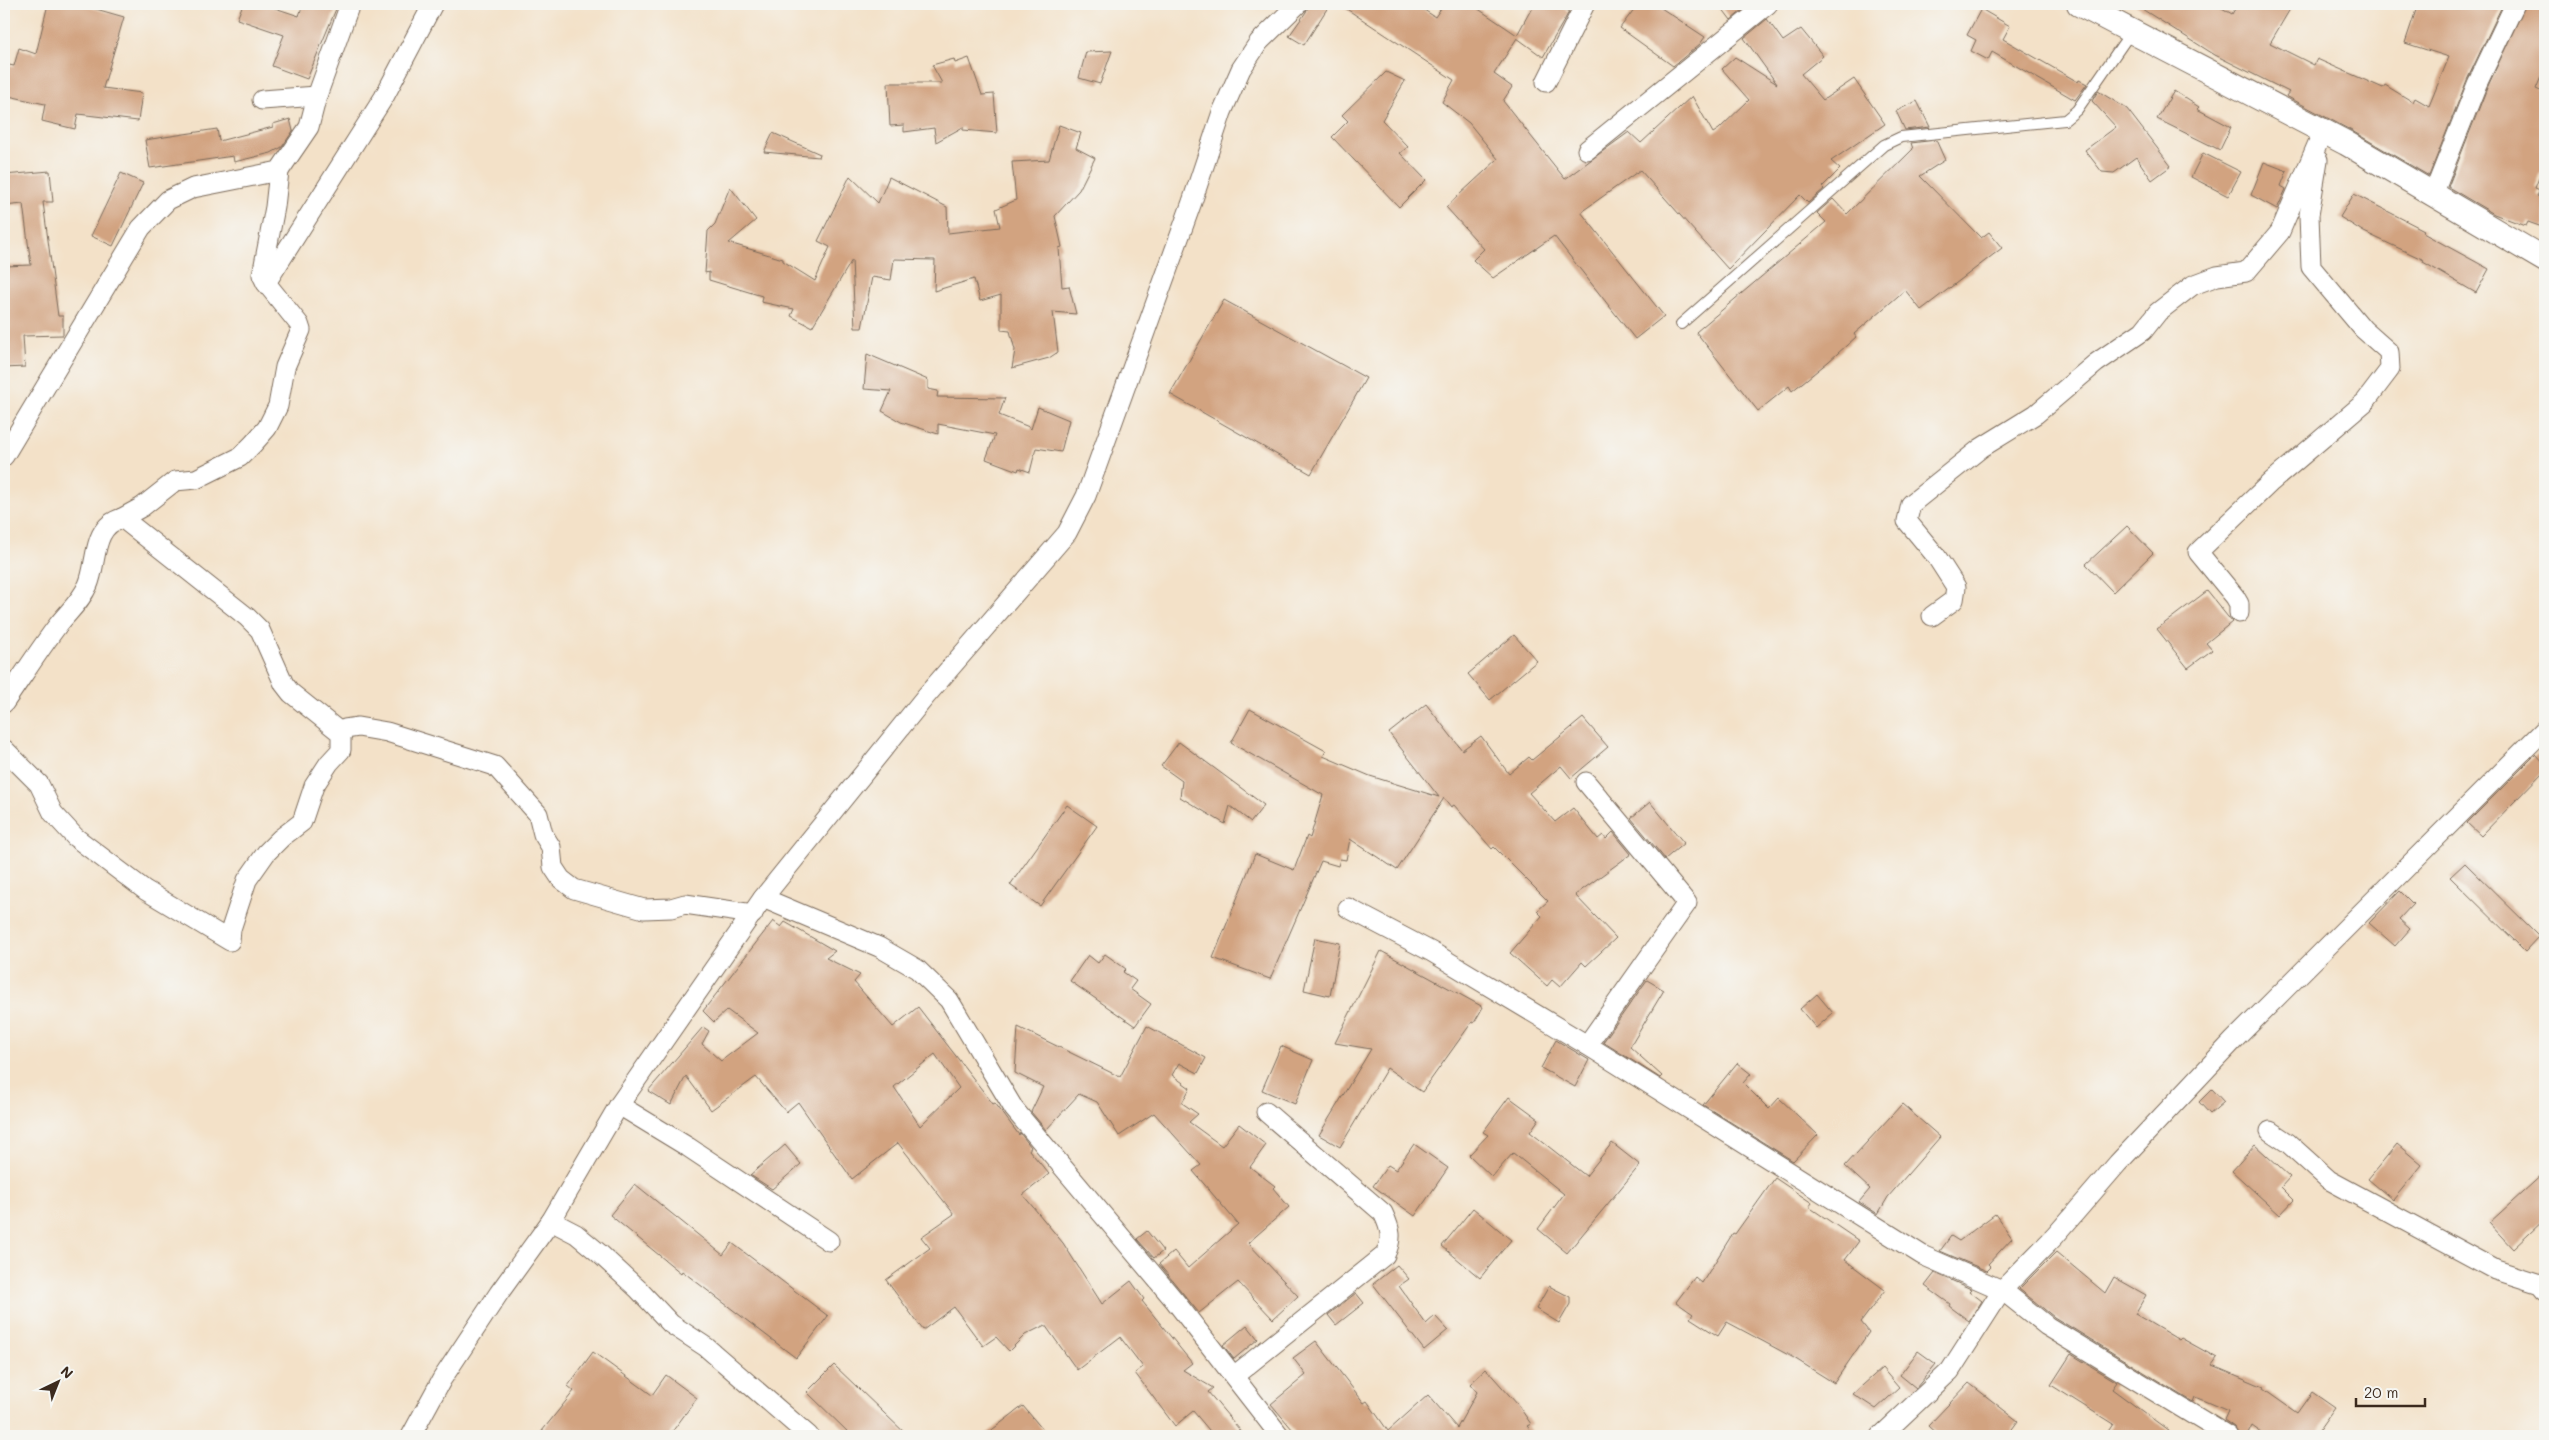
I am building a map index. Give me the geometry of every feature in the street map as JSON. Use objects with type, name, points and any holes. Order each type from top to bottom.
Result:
[{"type":"street","points":[[4,703],[66,615],[82,598],[93,572],[95,549],[104,530],[115,520],[142,507],[175,481],[196,478],[240,457],[267,428],[278,406],[285,367],[301,330],[299,324],[266,283],[262,275],[262,266],[275,207],[279,171],[309,127],[317,96],[350,4]]},
{"type":"street","points":[[266,283],[384,97],[433,4]]},
{"type":"street","points":[[411,1436],[448,1371],[551,1221],[619,1105],[758,906],[926,696],[1067,533],[1086,496],[1192,202],[1222,112],[1241,69],[1259,42],[1298,4]]},
{"type":"street","points":[[1546,82],[1585,4]]},
{"type":"street","points":[[1587,150],[1768,4]]},
{"type":"street","points":[[2079,4],[2323,131],[2545,260]]},
{"type":"street","points":[[2433,195],[2477,84],[2515,4]]},
{"type":"street","points":[[262,100],[317,96]]},
{"type":"street","points":[[2239,613],[2235,597],[2198,552],[2271,482],[2364,402],[2390,369],[2389,352],[2364,329],[2311,267],[2309,215],[2323,131]]},
{"type":"street","points":[[1932,616],[1954,600],[1956,587],[1936,556],[1907,521],[1911,504],[1981,448],[2036,414],[2096,363],[2143,331],[2158,312],[2194,285],[2217,276],[2246,272],[2280,232],[2323,131]]},
{"type":"street","points":[[4,456],[141,228],[168,200],[193,188],[279,171]]},
{"type":"street","points":[[139,531],[142,507]]},
{"type":"street","points":[[122,518],[247,617],[260,630],[287,689],[341,733]]},
{"type":"street","points":[[4,749],[39,784],[53,813],[75,837],[145,890],[230,941],[248,880],[266,853],[281,838],[302,822],[314,786],[329,763],[341,750],[341,733],[345,729],[358,727],[387,732],[432,748],[484,761],[495,766],[538,814],[543,834],[551,847],[553,867],[561,879],[574,889],[644,909],[671,908],[685,904],[758,906],[879,948],[917,969],[949,1000],[1014,1109],[1234,1376],[1280,1436]]},
{"type":"street","points":[[1881,1436],[1950,1370],[2002,1290],[2055,1236],[2118,1163],[2233,1041],[2545,729]]},
{"type":"street","points":[[1586,782],[1687,903],[1587,1045]]},
{"type":"street","points":[[1348,908],[1432,952],[1587,1045],[1922,1255],[2002,1290],[2062,1336],[2228,1436]]},
{"type":"street","points":[[619,1105],[688,1147],[829,1241]]},
{"type":"street","points":[[1234,1376],[1385,1255],[1391,1242],[1391,1229],[1383,1213],[1266,1112]]},
{"type":"street","points":[[2270,1131],[2288,1143],[2329,1180],[2496,1270],[2544,1284]]},
{"type":"street","points":[[551,1221],[576,1234],[599,1253],[672,1324],[706,1347],[809,1436]]},
{"type":"lane","points":[[1681,324],[1884,145],[1901,137],[2065,120],[2077,110],[2131,32]]},
{"type":"building","points":[[48,4],[90,4],[89,7],[124,17],[103,88],[142,93],[138,121],[78,114],[75,129],[42,121],[45,104],[4,95],[4,64],[14,66],[19,48],[36,54]]},
{"type":"building","points":[[243,4],[263,4],[299,16],[303,4],[338,4],[307,79],[272,66],[284,35],[237,19]]},
{"type":"building","points":[[1309,4],[1330,4],[1304,45],[1289,36],[1306,12]]},
{"type":"building","points":[[1339,4],[1415,4],[1435,17],[1444,4],[1471,4],[1517,35],[1534,4],[1557,4],[1569,12],[1543,57],[1517,38],[1494,74],[1512,87],[1503,101],[1565,179],[1629,132],[1641,143],[1692,96],[1713,133],[1719,129],[1749,100],[1722,69],[1735,57],[1777,84],[1744,38],[1767,19],[1783,41],[1801,29],[1823,56],[1801,74],[1823,100],[1854,79],[1885,124],[1831,161],[1840,169],[1822,187],[1824,189],[1808,203],[1800,195],[1728,269],[1640,170],[1581,212],[1664,316],[1635,339],[1554,236],[1493,278],[1473,260],[1484,249],[1446,207],[1498,159],[1469,123],[1442,102],[1454,80]]},
{"type":"building","points":[[1638,4],[1655,4],[1705,37],[1700,44],[1673,66],[1620,28]]},
{"type":"building","points":[[1719,4],[1750,4],[1731,20]]},
{"type":"building","points":[[2134,4],[2215,4],[2232,14],[2238,4],[2293,4],[2270,43],[2314,65],[2317,59],[2383,88],[2385,85],[2413,102],[2415,98],[2429,106],[2449,57],[2405,43],[2418,4],[2503,4],[2467,80],[2429,176],[2352,131],[2286,96],[2289,92],[2215,55]]},
{"type":"building","points":[[2526,4],[2545,4],[2545,67],[2536,89],[2545,93],[2545,162],[2535,188],[2540,190],[2537,196],[2545,199],[2545,228],[2528,222],[2526,226],[2494,214],[2448,187],[2487,88]]},
{"type":"building","points":[[1981,9],[2010,26],[2003,39],[2078,82],[2079,80],[2087,84],[2075,100],[1992,52],[1988,60],[1971,51],[1976,40],[1967,35]]},
{"type":"building","points":[[1112,51],[1100,84],[1079,78],[1086,52]]},
{"type":"building","points":[[969,58],[982,95],[994,94],[997,133],[963,130],[963,127],[936,142],[934,128],[904,132],[904,125],[890,126],[888,83],[942,83],[932,65],[954,59],[955,63]]},
{"type":"building","points":[[1386,72],[1405,81],[1382,120],[1408,147],[1400,153],[1426,180],[1399,207],[1332,137],[1348,121],[1342,115]]},
{"type":"building","points":[[2098,91],[2127,109],[2171,166],[2152,180],[2136,157],[2114,173],[2102,172],[2085,150],[2116,127],[2092,101]]},
{"type":"building","points":[[2174,91],[2199,107],[2197,109],[2231,127],[2220,150],[2157,119]]},
{"type":"building","points":[[1917,101],[1930,127],[1905,130],[1896,111]]},
{"type":"building","points":[[290,119],[293,131],[282,147],[271,153],[234,162],[233,156],[150,168],[145,140],[217,129],[219,141],[273,127],[273,124]]},
{"type":"building","points":[[1059,125],[1081,133],[1076,148],[1095,158],[1079,190],[1055,216],[1062,247],[1059,248],[1062,287],[1069,286],[1076,314],[1053,312],[1058,352],[1049,358],[1012,368],[1015,350],[1010,331],[1001,330],[1001,295],[980,301],[974,279],[934,291],[935,260],[894,259],[891,280],[872,277],[862,328],[855,328],[852,260],[812,327],[791,316],[794,309],[761,302],[762,296],[709,280],[709,272],[705,273],[708,231],[715,224],[730,187],[756,220],[729,243],[783,259],[783,261],[815,281],[830,247],[818,241],[850,176],[878,203],[889,177],[947,207],[948,233],[1000,227],[996,209],[1016,200],[1012,162],[1049,160]]},
{"type":"building","points":[[773,133],[820,154],[819,157],[764,152]]},
{"type":"building","points":[[1936,140],[1945,160],[1920,176],[1981,238],[1989,232],[2002,248],[1921,310],[1905,290],[1854,334],[1856,337],[1828,362],[1792,391],[1789,386],[1758,411],[1696,332],[1826,222],[1817,213],[1833,199],[1847,214],[1913,149],[1911,143]]},
{"type":"building","points":[[2203,153],[2241,172],[2228,196],[2191,177]]},
{"type":"building","points":[[2264,162],[2287,171],[2281,186],[2286,189],[2277,209],[2251,195]]},
{"type":"building","points":[[50,171],[53,202],[43,202],[58,316],[63,316],[63,335],[23,336],[25,367],[4,368],[4,266],[31,265],[23,204],[4,206],[4,175]]},
{"type":"building","points":[[121,173],[143,183],[113,246],[91,236]]},
{"type":"building","points":[[2354,194],[2424,230],[2423,233],[2489,269],[2476,293],[2423,262],[2424,260],[2364,232],[2340,217]]},
{"type":"building","points":[[1224,300],[1366,378],[1311,474],[1170,394]]},
{"type":"building","points":[[867,354],[928,380],[928,389],[938,391],[937,397],[1005,398],[999,415],[1031,429],[1038,407],[1069,420],[1061,452],[1036,448],[1030,472],[1019,468],[1018,471],[986,459],[995,435],[938,424],[938,434],[901,422],[882,411],[891,391],[864,389]]},
{"type":"building","points":[[2127,526],[2153,553],[2113,592],[2086,564]]},
{"type":"building","points":[[2207,591],[2232,622],[2206,643],[2212,650],[2188,668],[2157,629]]},
{"type":"building","points":[[1514,635],[1537,661],[1490,700],[1468,674]]},
{"type":"building","points":[[1426,704],[1462,750],[1481,736],[1509,774],[1529,757],[1532,760],[1583,718],[1608,747],[1571,778],[1561,766],[1529,793],[1555,822],[1573,808],[1598,839],[1603,835],[1606,839],[1613,832],[1631,854],[1575,895],[1616,938],[1586,966],[1582,962],[1560,987],[1552,980],[1547,986],[1510,953],[1542,916],[1537,911],[1548,901],[1494,847],[1492,849],[1454,805],[1451,807],[1444,798],[1397,870],[1350,839],[1346,860],[1340,859],[1338,866],[1321,861],[1270,979],[1213,958],[1255,854],[1294,870],[1307,836],[1310,838],[1323,795],[1231,743],[1250,709],[1326,751],[1323,756],[1370,776],[1439,797],[1389,733]]},
{"type":"building","points":[[1179,742],[1264,805],[1251,822],[1230,806],[1225,824],[1180,797],[1182,781],[1161,766]]},
{"type":"building","points":[[2536,754],[2545,764],[2545,770],[2481,836],[2467,823]]},
{"type":"building","points":[[1650,802],[1684,843],[1665,859],[1631,818]]},
{"type":"building","points":[[1067,805],[1097,826],[1040,906],[1010,885]]},
{"type":"building","points":[[2465,863],[2539,936],[2525,951],[2450,877]]},
{"type":"building","points":[[2400,891],[2413,904],[2399,919],[2410,929],[2395,946],[2369,923]]},
{"type":"building","points":[[773,921],[781,927],[785,922],[835,951],[826,958],[860,975],[854,982],[893,1027],[918,1007],[993,1104],[995,1103],[1019,1135],[1020,1133],[1031,1147],[1029,1150],[1049,1174],[1023,1195],[1063,1243],[1102,1304],[1131,1281],[1144,1299],[1142,1301],[1192,1363],[1183,1370],[1213,1388],[1208,1392],[1245,1436],[1214,1436],[1193,1411],[1175,1426],[1135,1373],[1143,1367],[1120,1337],[1077,1370],[1045,1325],[1025,1335],[1009,1351],[996,1337],[983,1346],[954,1307],[923,1330],[886,1280],[930,1248],[921,1237],[954,1214],[898,1143],[852,1179],[798,1102],[786,1112],[756,1077],[711,1110],[686,1076],[671,1105],[648,1091],[703,1027],[709,1031],[702,1044],[721,1061],[758,1033],[727,1010],[714,1022],[703,1011]],"holes":[[[935,1054],[959,1088],[920,1126],[894,1087]]]},
{"type":"building","points":[[1315,938],[1340,943],[1330,996],[1304,990]]},
{"type":"building","points":[[1381,951],[1483,1007],[1474,1023],[1472,1022],[1422,1092],[1387,1068],[1340,1147],[1319,1135],[1371,1049],[1335,1043]]},
{"type":"building","points":[[1105,954],[1126,969],[1123,972],[1136,981],[1130,989],[1151,1004],[1135,1026],[1070,981],[1088,955],[1098,963]]},
{"type":"building","points":[[1647,980],[1664,990],[1630,1047],[1662,1076],[1660,1078],[1603,1042]]},
{"type":"building","points":[[1817,994],[1833,1013],[1816,1028],[1800,1009]]},
{"type":"building","points":[[1147,1026],[1206,1058],[1198,1073],[1179,1063],[1172,1075],[1190,1088],[1182,1103],[1198,1114],[1189,1122],[1222,1146],[1239,1124],[1266,1145],[1250,1167],[1275,1186],[1273,1188],[1289,1207],[1248,1243],[1298,1296],[1273,1319],[1238,1282],[1199,1313],[1159,1264],[1174,1251],[1188,1268],[1238,1224],[1193,1171],[1201,1165],[1154,1113],[1119,1136],[1097,1102],[1079,1094],[1046,1130],[1031,1112],[1043,1087],[1015,1073],[1018,1027],[1120,1077]]},
{"type":"building","points":[[1556,1040],[1589,1060],[1575,1087],[1541,1068]]},
{"type":"building","points":[[1281,1046],[1313,1060],[1295,1104],[1262,1090]]},
{"type":"building","points":[[1737,1063],[1751,1074],[1743,1083],[1769,1109],[1779,1098],[1818,1135],[1793,1161],[1703,1105]]},
{"type":"building","points":[[2212,1089],[2224,1102],[2210,1114],[2199,1102]]},
{"type":"building","points":[[1509,1097],[1539,1119],[1530,1132],[1586,1176],[1612,1143],[1640,1165],[1567,1253],[1538,1229],[1564,1194],[1513,1153],[1492,1177],[1469,1155],[1488,1135],[1483,1132]]},
{"type":"building","points":[[1902,1104],[1940,1137],[1888,1197],[1878,1214],[1859,1202],[1870,1189],[1845,1166]]},
{"type":"building","points":[[1414,1144],[1448,1168],[1415,1216],[1373,1186],[1388,1165],[1396,1170]]},
{"type":"building","points":[[2397,1144],[2422,1165],[2393,1200],[2368,1179]]},
{"type":"building","points":[[785,1145],[801,1164],[772,1189],[750,1175]]},
{"type":"building","points":[[2255,1145],[2290,1177],[2281,1187],[2294,1200],[2280,1215],[2232,1171]]},
{"type":"building","points":[[2545,1172],[2545,1219],[2513,1249],[2489,1223]]},
{"type":"building","points":[[1775,1178],[1812,1203],[1809,1207],[1859,1241],[1845,1260],[1885,1290],[1861,1322],[1869,1332],[1834,1383],[1794,1358],[1727,1322],[1718,1336],[1690,1318],[1693,1314],[1676,1302],[1695,1277],[1702,1283],[1733,1233],[1735,1234]]},
{"type":"building","points":[[635,1184],[723,1255],[732,1243],[828,1316],[796,1358],[682,1271],[681,1273],[610,1215]]},
{"type":"building","points":[[1473,1208],[1511,1240],[1480,1278],[1442,1246]]},
{"type":"building","points":[[1995,1214],[2012,1238],[1988,1264],[1991,1267],[1987,1271],[1940,1251],[1951,1236],[1959,1241]]},
{"type":"building","points":[[1147,1231],[1163,1251],[1154,1258],[1137,1239]]},
{"type":"building","points":[[2056,1252],[2105,1293],[2114,1277],[2146,1295],[2135,1314],[2179,1340],[2181,1338],[2217,1358],[2212,1365],[2264,1387],[2263,1389],[2297,1413],[2312,1392],[2335,1408],[2315,1436],[2266,1436],[2252,1426],[2247,1436],[2239,1436],[2234,1427],[2224,1420],[2228,1411],[2195,1397],[2193,1402],[2054,1317],[2019,1289]]},
{"type":"building","points":[[1397,1265],[1409,1279],[1399,1286],[1426,1324],[1435,1316],[1448,1330],[1424,1350],[1373,1284]]},
{"type":"building","points":[[1935,1273],[1971,1289],[1969,1291],[1982,1301],[1969,1321],[1925,1286]]},
{"type":"building","points":[[1549,1286],[1570,1297],[1570,1304],[1559,1323],[1536,1309]]},
{"type":"building","points":[[1356,1293],[1364,1303],[1336,1325],[1328,1315]]},
{"type":"building","points":[[1247,1325],[1258,1339],[1234,1359],[1223,1345]]},
{"type":"building","points":[[1316,1341],[1364,1403],[1367,1401],[1388,1431],[1428,1395],[1457,1428],[1477,1392],[1470,1384],[1486,1369],[1518,1405],[1531,1424],[1527,1426],[1536,1436],[1298,1436],[1271,1404],[1306,1375],[1293,1358]]},
{"type":"building","points":[[1918,1351],[1936,1364],[1916,1388],[1900,1375]]},
{"type":"building","points":[[593,1352],[652,1395],[666,1375],[697,1398],[669,1436],[538,1436],[574,1391],[568,1386]]},
{"type":"building","points":[[2071,1354],[2117,1382],[2112,1389],[2176,1436],[2105,1436],[2113,1424],[2051,1385]]},
{"type":"building","points":[[834,1365],[908,1436],[852,1436],[807,1392]]},
{"type":"building","points":[[1882,1368],[1899,1388],[1876,1409],[1853,1394]]},
{"type":"building","points":[[1969,1383],[2018,1421],[2007,1436],[1939,1436],[1928,1426]]},
{"type":"building","points":[[1023,1406],[1048,1436],[984,1436]]}]
